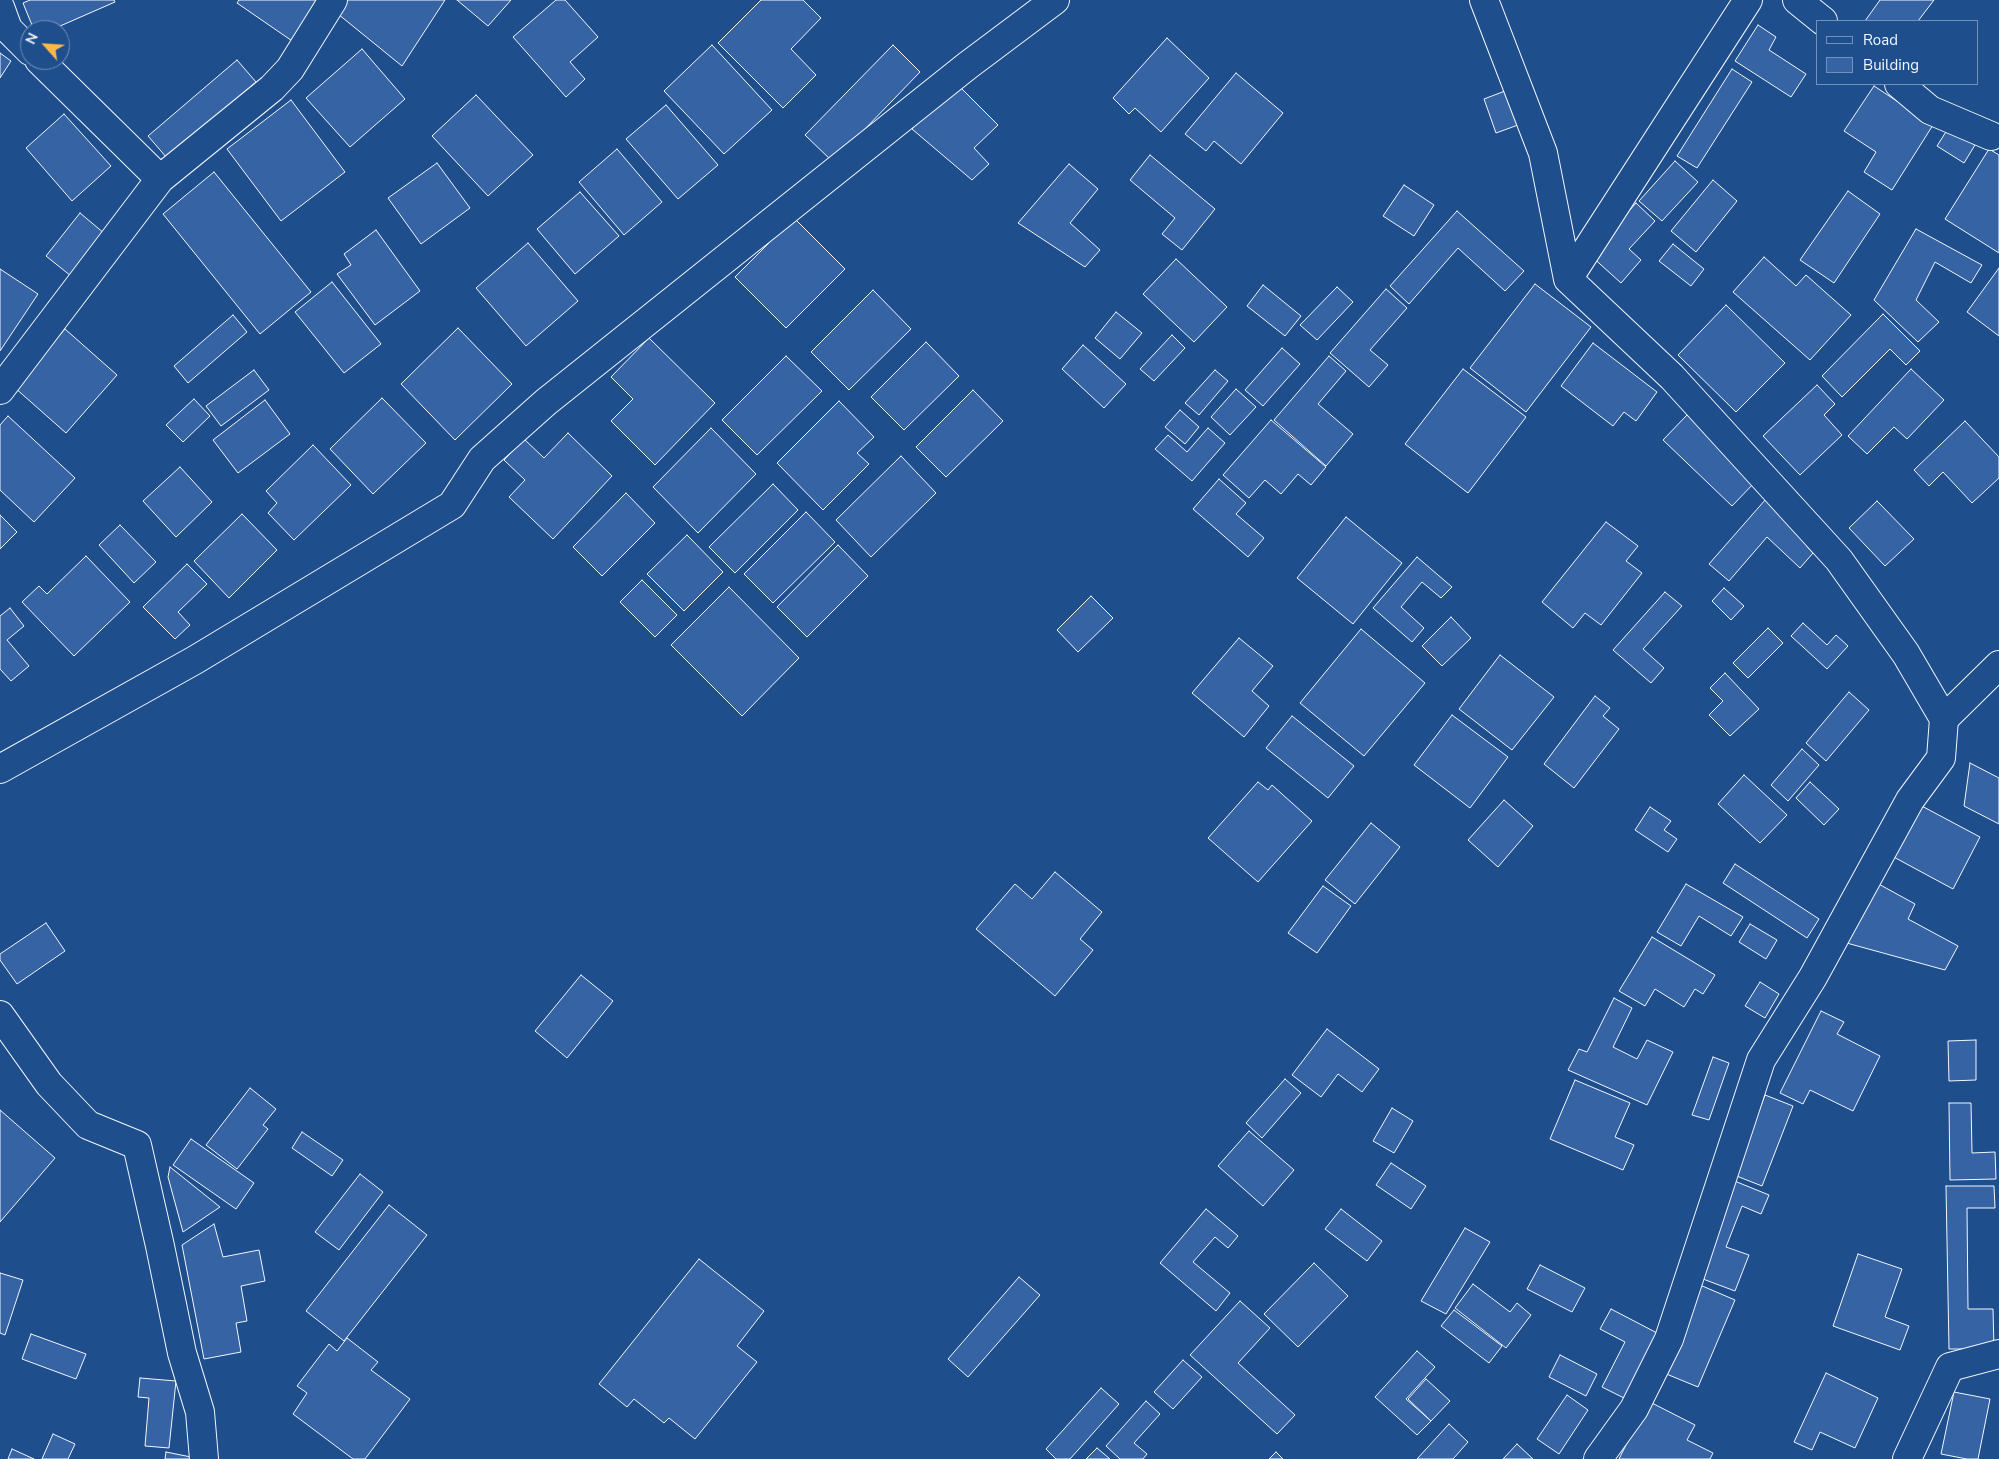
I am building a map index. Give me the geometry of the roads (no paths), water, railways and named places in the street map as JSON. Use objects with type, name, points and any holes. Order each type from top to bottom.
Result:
[{"type":"street","points":[[0,390],[160,179],[272,88],[290,69],[333,0]]},
{"type":"street","points":[[0,769],[195,660],[452,505],[482,460],[546,402],[960,72],[1055,0]]},
{"type":"street","points":[[1484,0],[1543,152],[1568,278],[1672,378],[1839,560],[1906,654],[1944,719],[1941,758],[1910,800],[1813,977],[1760,1060],[1669,1339],[1634,1409],[1598,1459]]},
{"type":"street","points":[[1568,278],[1748,0]]},
{"type":"street","points":[[1797,0],[1822,20]]},
{"type":"street","points":[[0,7],[8,29],[20,41]]},
{"type":"street","points":[[49,70],[160,179]]},
{"type":"street","points":[[1899,85],[1930,110],[1991,136]]},
{"type":"street","points":[[1944,719],[1999,665]]},
{"type":"street","points":[[0,1015],[49,1084],[88,1125],[137,1145],[182,1353],[200,1412],[204,1459]]},
{"type":"street","points":[[1908,1459],[1950,1367],[1999,1354]]}]
